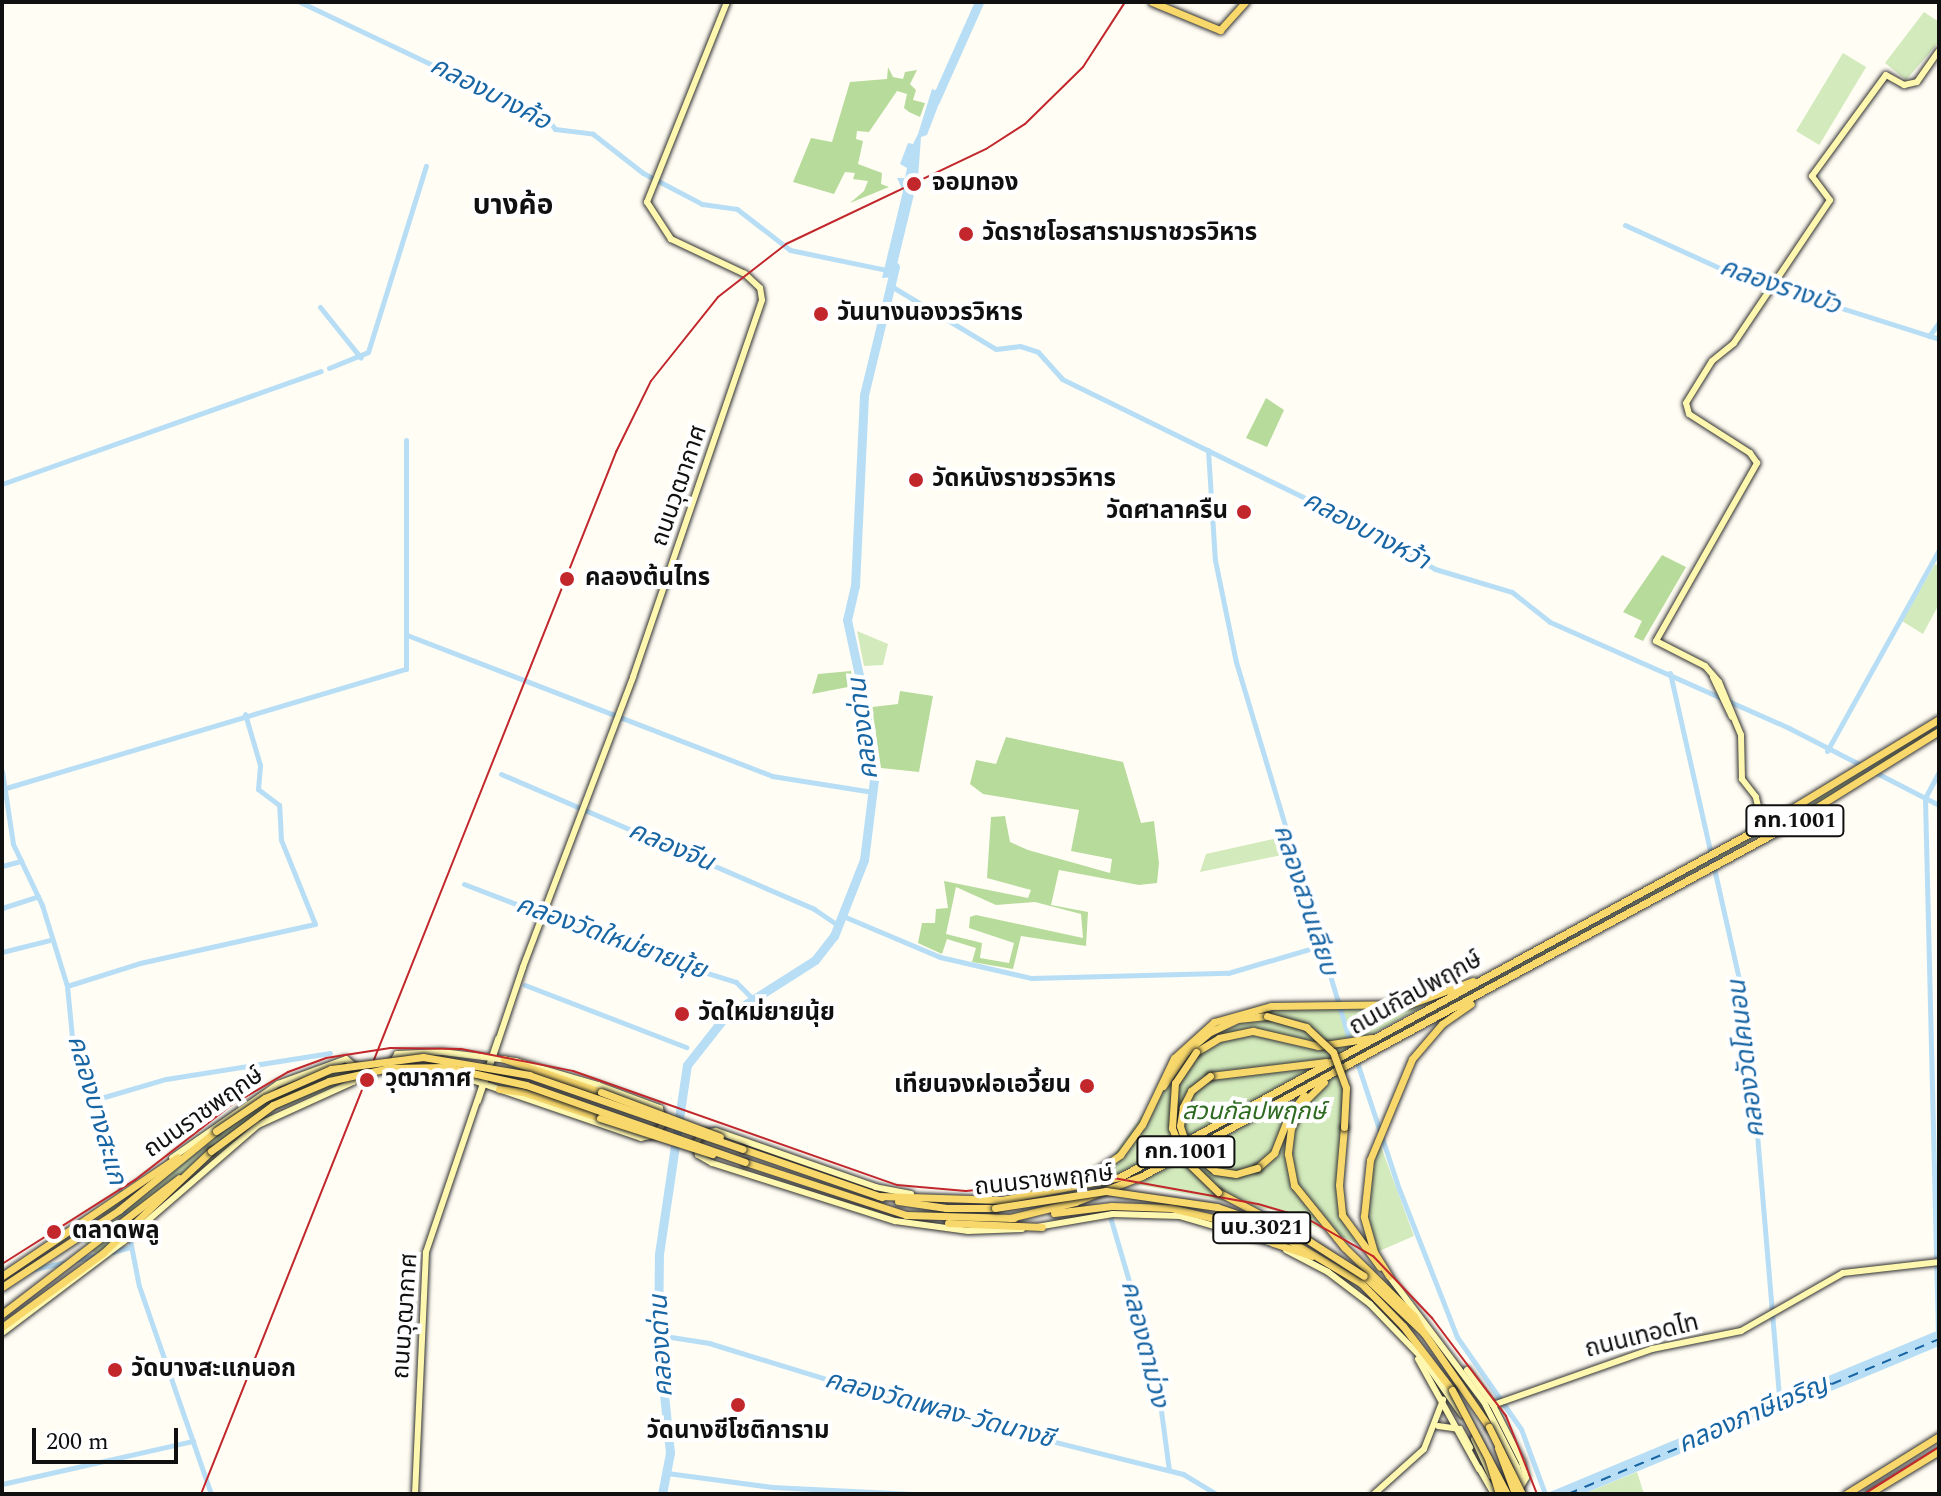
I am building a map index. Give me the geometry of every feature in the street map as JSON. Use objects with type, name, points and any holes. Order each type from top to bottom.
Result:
[{"type":"main road","name":"ถนนวุฒากาศ","points":[[415,1494],[426,1252],[484,1085],[497,1058],[497,1045],[542,917],[619,718],[762,294],[745,274],[668,236],[647,207],[652,179],[727,2]]},
{"type":"main road","points":[[1152,2],[1220,30],[1245,2]]},
{"type":"main road","points":[[1763,826],[1756,797],[1742,779],[1742,738],[1713,677],[1703,665],[1659,646],[1656,634],[1757,463],[1750,453],[1689,414],[1686,406],[1707,369],[1734,343],[1830,200],[1812,176],[1886,75],[1904,85],[1917,82],[1939,51]]},
{"type":"main road","name":"ถนนกัลปพฤกษ์","points":[[879,1196],[984,1202],[1046,1194],[1129,1173],[1350,1049],[1397,1027],[1763,826],[1939,719]]},
{"type":"main road","name":"ถนนกัลปพฤกษ์","points":[[1010,1218],[1125,1184],[1720,863],[1868,778],[1939,731]]},
{"type":"main road","points":[[1389,1276],[1374,1252],[1364,1216],[1365,1182],[1379,1134],[1407,1069],[1434,1032],[1533,966]]},
{"type":"main road","points":[[1046,1194],[1084,1182],[1112,1163],[1136,1136],[1174,1058],[1214,1022],[1255,1008],[1338,1007],[1424,1001],[1503,969]]},
{"type":"main road","points":[[1151,1105],[1201,1038],[1232,1021],[1267,1016],[1299,1023],[1329,1047],[1344,1081],[1339,1185],[1342,1215],[1359,1245],[1389,1276]]},
{"type":"main road","points":[[1345,1271],[1276,1219],[1218,1192],[1185,1160],[1170,1121],[1175,1083],[1196,1052],[1219,1038],[1253,1031],[1318,1046],[1350,1049]]},
{"type":"main road","points":[[480,1057],[497,1045]]},
{"type":"main road","points":[[497,1045],[497,1058]]},
{"type":"main road","points":[[1335,1072],[1296,1104],[1274,1153],[1257,1168],[1219,1173],[1201,1164],[1187,1148],[1180,1126],[1183,1107],[1191,1091],[1210,1076],[1304,1068],[1350,1049]]},
{"type":"main road","points":[[402,1054],[480,1057],[497,1058],[652,1103],[665,1118],[655,1135],[641,1138],[473,1080],[399,1075],[389,1063],[402,1054]]},
{"type":"main road","name":"ถนนราชพฤกษ์","points":[[2,1287],[119,1210],[216,1131],[265,1098],[331,1069],[423,1057],[529,1075],[879,1196],[932,1207],[995,1208],[1106,1191],[1217,1207],[1303,1237],[1364,1276],[1424,1333],[1489,1427],[1515,1494]]},
{"type":"main road","points":[[497,1058],[601,1092],[743,1149]]},
{"type":"main road","name":"ถนนราชพฤกษ์","points":[[2,1274],[117,1199],[278,1084],[346,1059],[355,1064],[358,1073],[353,1082],[258,1125],[129,1237],[2,1333]]},
{"type":"main road","name":"ถนนราชพฤกษ์","points":[[2,1314],[104,1241],[211,1151],[273,1105],[329,1081],[389,1068],[445,1067],[526,1085],[814,1187],[906,1215],[1010,1218],[1112,1206],[1171,1208],[1248,1223],[1322,1256],[1345,1271],[1403,1326],[1452,1390],[1507,1494]]},
{"type":"main road","points":[[1335,1072],[1295,1116],[1288,1147],[1292,1178],[1308,1206],[1396,1295],[1424,1333]]},
{"type":"main road","points":[[473,1080],[480,1097],[499,1089],[523,1092],[745,1162]]},
{"type":"main road","points":[[2,1274],[40,1253],[216,1131]]},
{"type":"main road","name":"ถนนราชพฤกษ์","points":[[984,1202],[876,1187],[716,1131],[703,1133],[696,1143],[698,1155],[712,1163],[895,1221],[968,1231],[1042,1227],[1113,1214],[1166,1215],[1221,1224],[1273,1243],[1328,1272],[1370,1304],[1414,1352],[1459,1410],[1494,1485],[1511,1487],[1520,1477],[1513,1455],[1455,1360],[1389,1276]]},
{"type":"main road","points":[[4,1325],[153,1209],[211,1151]]},
{"type":"main road","points":[[906,1215],[972,1226],[1042,1227]]},
{"type":"main road","points":[[1273,1243],[1322,1256]]},
{"type":"main road","name":"ถนนเทอดไท","points":[[1499,1401],[1652,1349],[1763,1322],[1843,1273],[1937,1262]]},
{"type":"main road","points":[[1414,1352],[1479,1469],[1497,1494]]},
{"type":"main road","points":[[1455,1360],[1499,1401],[1525,1471],[1524,1485],[1515,1494]]},
{"type":"main road","points":[[1374,1494],[1413,1464],[1435,1428],[1443,1400]]},
{"type":"main road","points":[[1435,1428],[1456,1427]]},
{"type":"main road","points":[[1489,1427],[1522,1494]]},
{"type":"main road","points":[[1846,1494],[1939,1436]]},
{"type":"main road","points":[[1485,1451],[1497,1494]]},
{"type":"main road","points":[[1868,1494],[1939,1451]]},
{"type":"green space","points":[[1924,12],[1939,22],[1939,42],[1906,80],[1885,63]]},
{"type":"green space","points":[[1843,53],[1866,67],[1819,145],[1796,131]]},
{"type":"green space","points":[[888,67],[893,77],[903,79],[905,72],[917,70],[910,84],[916,90],[913,100],[925,103],[920,117],[904,108],[907,94],[897,91],[869,132],[857,131],[856,139],[863,141],[858,164],[882,173],[881,184],[889,187],[850,203],[864,191],[868,181],[853,179],[855,173],[845,172],[834,194],[793,182],[811,138],[832,142],[850,82],[887,79]]},
{"type":"green space","points":[[1266,398],[1284,410],[1267,447],[1246,438]]},
{"type":"green space","points":[[1662,555],[1686,567],[1643,641],[1634,637],[1642,621],[1623,612]]},
{"type":"green space","points":[[1935,564],[1939,566],[1939,604],[1923,634],[1902,621]]},
{"type":"green space","points":[[857,631],[888,644],[883,665],[864,666]]},
{"type":"green space","points":[[851,671],[853,686],[812,694],[818,674]]},
{"type":"green space","points":[[900,691],[933,696],[919,772],[881,768],[872,707],[898,704]]},
{"type":"green space","name":"สวนกัลปพฤกษ์","points":[[1939,722],[1939,727],[1831,797],[1360,1055],[1344,1077],[1340,1185],[1356,1243],[1277,1211],[1113,1180],[1103,1170],[1193,1044],[1258,1016],[1255,1008],[1433,1001],[1376,1032],[1367,1047],[1766,830]]},
{"type":"green space","points":[[1006,737],[1123,762],[1141,823],[1154,821],[1159,863],[1157,883],[1139,885],[1059,870],[1051,905],[1088,912],[1086,946],[1021,936],[1013,969],[972,962],[976,948],[947,939],[942,954],[918,943],[922,923],[935,923],[936,909],[948,908],[944,881],[1028,898],[1031,890],[987,878],[991,817],[1005,816],[1010,842],[1028,850],[1110,873],[1112,859],[1071,851],[1079,810],[983,794],[970,784],[976,760],[996,764]],"holes":[[[956,887],[996,905],[1035,902],[1081,914],[1083,938],[976,915],[970,917],[969,928],[1014,943],[1009,963],[980,958],[982,943],[946,934]]]},
{"type":"green space","points":[[1282,837],[1287,854],[1200,872],[1206,854]]},
{"type":"green space","points":[[348,1062],[354,1077],[272,1112],[100,1258],[83,1241],[104,1217],[102,1212],[276,1088]]},
{"type":"green space","points":[[1379,1141],[1414,1236],[1377,1252],[1365,1208]]},
{"type":"green space","points":[[1637,1472],[1644,1494],[1583,1494]]},
{"type":"water","points":[[932,89],[943,93],[927,135],[921,137],[918,178],[894,277],[882,278],[903,191],[897,178],[905,178],[907,168],[900,164],[908,143],[913,144],[918,134]]},
{"type":"water","name":"คลองภาษีเจริญ","points":[[1939,1330],[1939,1346],[1894,1365],[1583,1494],[1545,1494]]},
{"type":"waterway","name":"คลองบางค้อ","points":[[300,2],[548,120],[555,129],[593,134],[643,173],[702,204],[737,209],[790,250],[891,271]]},
{"type":"waterway","name":"คลองด่าน","points":[[935,101],[979,2]]},
{"type":"waterway","points":[[329,368],[368,352],[426,166]]},
{"type":"waterway","name":"คลองรางบัว","points":[[1625,225],[1731,273],[1939,339]]},
{"type":"waterway","name":"คลองด่าน","points":[[662,1494],[670,1453],[658,1335],[659,1254],[687,1065],[724,1018],[815,960],[834,936],[864,860],[874,780],[865,703],[847,620],[855,586],[864,395],[895,267]]},
{"type":"waterway","name":"คลองบางหว้า","points":[[891,286],[996,349],[1020,346],[1038,352],[1062,379],[1311,501],[1334,521],[1369,529],[1435,569],[1512,592],[1550,622],[1789,728],[1939,805]]},
{"type":"waterway","points":[[320,307],[361,358]]},
{"type":"waterway","points":[[1929,336],[1939,322]]},
{"type":"waterway","points":[[2,484],[321,371]]},
{"type":"waterway","points":[[6,788],[406,669],[406,440]]},
{"type":"waterway","name":"คลองสวนเลียบ","points":[[1208,450],[1215,560],[1236,662],[1349,1038],[1399,1189],[1457,1337],[1521,1429],[1545,1494]]},
{"type":"waterway","points":[[1827,751],[1939,550]]},
{"type":"waterway","name":"คลองต้นไทร","points":[[407,635],[772,776],[873,792]]},
{"type":"waterway","name":"คลองวัดโคนอน","points":[[1670,673],[1747,1015],[1780,1404]]},
{"type":"waterway","name":"คลองวัดใหม่ยายนุ้ย","points":[[67,986],[140,963],[315,924],[281,840],[279,805],[258,789],[260,765],[245,714]]},
{"type":"waterway","name":"คลองบางสะแก","points":[[2,771],[13,844],[42,905],[67,986],[72,1037],[115,1163],[139,1286],[211,1494]]},
{"type":"waterway","points":[[1938,1335],[1925,798],[1939,772]]},
{"type":"waterway","name":"คลองจีน","points":[[501,774],[814,909],[838,925]]},
{"type":"waterway","points":[[2,866],[21,861]]},
{"type":"waterway","name":"คลองวัดใหม่ยายนุ้ย","points":[[464,884],[646,954],[736,982],[754,1000]]},
{"type":"waterway","points":[[2,908],[38,896]]},
{"type":"waterway","points":[[843,916],[940,957],[1031,978],[1228,973],[1320,946]]},
{"type":"waterway","points":[[2,952],[50,940]]},
{"type":"waterway","points":[[525,985],[686,1047]]},
{"type":"waterway","points":[[94,1100],[166,1079],[330,1053]]},
{"type":"waterway","name":"คลองตาม่วง","points":[[1111,1220],[1156,1373],[1169,1470]]},
{"type":"waterway","points":[[112,1252],[131,1247]]},
{"type":"waterway","points":[[30,1270],[98,1255]]},
{"type":"waterway","name":"คลองวัดเพลง-วัดนางชี","points":[[658,1335],[709,1343],[924,1409],[1183,1474],[1216,1494]]},
{"type":"waterway","points":[[2,1484],[193,1441]]},
{"type":"waterway","points":[[667,1473],[772,1487],[913,1494]]},
{"type":"ferry route","points":[[1568,1494],[1819,1389],[1823,1382],[1832,1384],[1939,1339]]},
{"type":"railway","points":[[201,1494],[616,452],[651,381],[718,297],[786,244],[986,149],[1025,124],[1083,67],[1125,2]]},
{"type":"railway","points":[[2,1264],[135,1180],[230,1106],[288,1072],[326,1058],[390,1048],[461,1049],[573,1071],[897,1185],[966,1191],[1108,1177],[1258,1204],[1306,1218],[1373,1256],[1432,1318],[1506,1416],[1537,1494]]},
{"type":"railway","points":[[1864,1494],[1939,1447]]},
{"type":"place","name":"จอมทอง","points":[[914,184]]},
{"type":"place","name":"วัดราชโอรสารามราชวรวิหาร","points":[[966,234]]},
{"type":"place","name":"วันนางนองวรวิหาร","points":[[821,314]]},
{"type":"place","name":"วัดหนังราชวรวิหาร","points":[[916,480]]},
{"type":"place","name":"วัดศาลาครืน","points":[[1244,512]]},
{"type":"place","name":"คลองต้นไทร","points":[[567,579]]},
{"type":"place","name":"วัดใหม่ยายนุ้ย","points":[[682,1014]]},
{"type":"place","name":"วุฒากาศ","points":[[367,1080]]},
{"type":"place","name":"เทียนจงฝอเอวี้ยน","points":[[1087,1086]]},
{"type":"place","name":"ตลาดพลู","points":[[54,1232]]},
{"type":"place","name":"วัดบางสะแกนอก","points":[[115,1370]]},
{"type":"place","name":"วัดนางชีโชติการาม","points":[[738,1405]]},
{"type":"district","name":"บางค้อ","points":[[513,206]]}]
